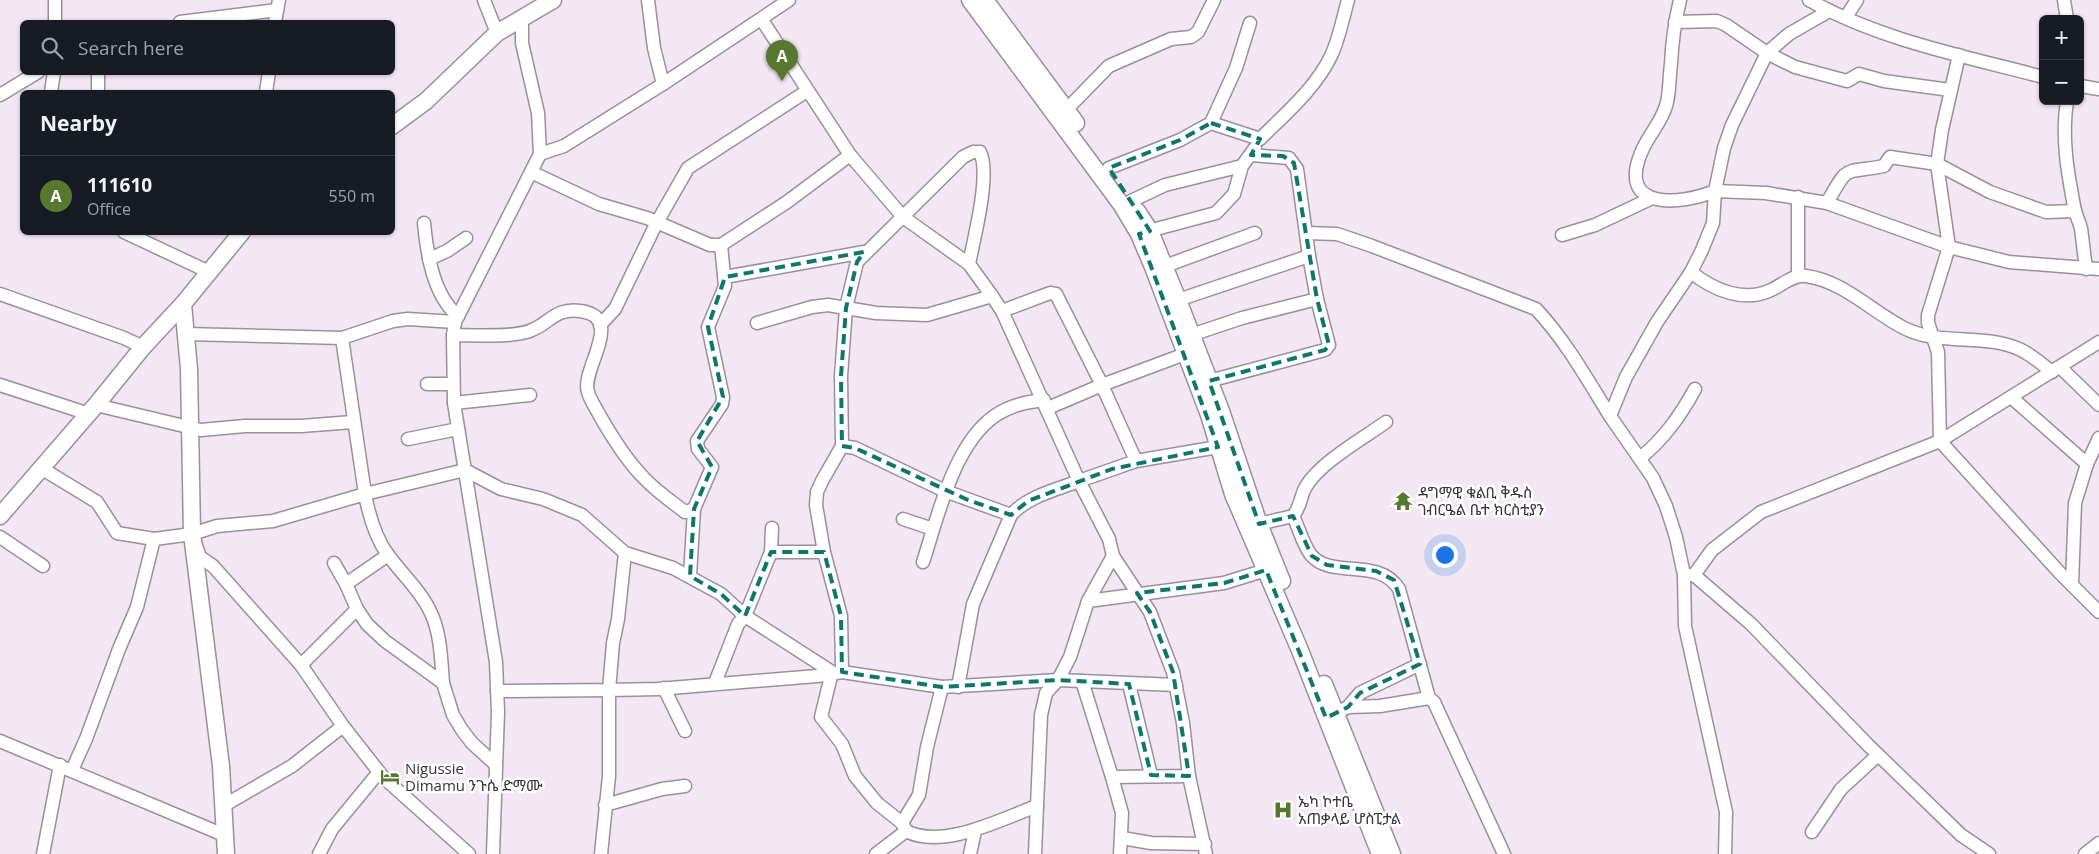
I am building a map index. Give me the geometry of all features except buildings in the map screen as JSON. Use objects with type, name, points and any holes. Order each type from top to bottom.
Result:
[{"type":"main road","points":[[522,18],[536,0]]},
{"type":"main road","points":[[395,124],[426,101],[497,33],[522,18],[544,8],[554,0]]},
{"type":"main road","points":[[970,0],[1144,233],[1165,266],[1209,381],[1259,524],[1337,713],[1392,854]]},
{"type":"main road","points":[[986,0],[1131,201],[1144,233],[1233,494],[1266,570],[1337,713],[1380,854]]},
{"type":"main road","points":[[0,516],[143,347],[183,304],[238,235]]},
{"type":"main road","points":[[183,304],[186,334],[192,534],[221,766],[226,854]]},
{"type":"street","points":[[55,0],[55,20]]},
{"type":"street","points":[[484,0],[497,33]]},
{"type":"street","points":[[648,0],[654,48],[664,84]]},
{"type":"street","points":[[540,154],[564,146],[664,84],[762,20],[789,0]]},
{"type":"street","points":[[1066,110],[1109,66],[1171,39],[1190,37],[1198,32],[1214,0]]},
{"type":"street","points":[[1144,233],[1216,213],[1234,194],[1242,166],[1260,139],[1321,74],[1331,55],[1348,0]]},
{"type":"street","points":[[1650,199],[1642,194],[1637,186],[1636,172],[1641,153],[1666,107],[1675,22],[1680,0]]},
{"type":"street","points":[[1809,0],[1829,11],[1881,33],[2039,76]]},
{"type":"street","points":[[1846,17],[1857,0]]},
{"type":"street","points":[[2064,0],[2066,15]]},
{"type":"street","points":[[198,20],[277,11]]},
{"type":"street","points":[[1610,416],[1626,377],[1657,322],[1691,272],[1713,223],[1715,192],[1724,148],[1732,125],[1766,53],[1789,34],[1829,11]]},
{"type":"street","points":[[493,854],[496,662],[454,403],[452,384],[453,335],[457,319],[540,154],[538,113],[522,43],[522,18]]},
{"type":"street","points":[[762,20],[850,155],[902,217],[970,264],[1002,311],[1079,480],[1109,539],[1113,556],[1150,612],[1176,686],[1189,776],[1205,849],[1122,838]]},
{"type":"street","points":[[1675,22],[1717,21],[1726,25],[1766,53],[1795,67],[1847,80],[1859,74],[1884,81],[1950,90]]},
{"type":"street","points":[[1109,168],[1180,140],[1211,122],[1236,68],[1250,23]]},
{"type":"street","points":[[1959,55],[1950,90],[1937,164],[1950,247],[1928,315],[1932,337],[1938,352],[1940,441],[2099,612]]},
{"type":"street","points":[[2,92],[33,75]]},
{"type":"street","points":[[51,90],[54,75]]},
{"type":"street","points":[[98,75],[98,90]]},
{"type":"street","points":[[266,90],[269,75]]},
{"type":"street","points":[[2084,87],[2099,89]]},
{"type":"street","points":[[600,325],[615,309],[656,224],[688,168],[807,91]]},
{"type":"street","points":[[2066,105],[2064,121],[2066,150],[2076,211],[2081,228],[2086,269]]},
{"type":"street","points":[[1211,122],[1260,139]]},
{"type":"street","points":[[970,264],[984,180],[983,160],[980,152],[973,152],[963,157],[864,252],[857,262],[846,308],[841,376],[842,446],[817,492],[816,505],[824,552],[841,616],[837,672],[821,717],[842,744],[855,776],[876,803],[913,834],[941,836],[974,831],[992,822],[1037,806]]},
{"type":"street","points":[[531,172],[599,204],[647,218],[656,224],[710,245],[721,245],[786,202],[850,155]]},
{"type":"street","points":[[1209,381],[1325,350],[1330,345],[1317,299],[1308,256],[1297,169],[1294,163],[1283,156],[1251,155]]},
{"type":"street","points":[[1827,203],[1841,179],[1852,170],[1884,166],[1890,157],[1937,164],[1990,192],[2046,212],[2076,211]]},
{"type":"street","points":[[1131,201],[1165,185],[1242,166]]},
{"type":"street","points":[[1562,235],[1595,225],[1650,199],[1702,196],[1715,192],[1766,193],[1827,203],[1950,247],[2009,262],[2099,269]]},
{"type":"street","points":[[1798,197],[1798,276]]},
{"type":"street","points":[[424,223],[429,259],[435,279],[457,319]]},
{"type":"street","points":[[1165,266],[1255,233]]},
{"type":"street","points":[[1306,233],[1337,234],[1536,309],[1575,358],[1610,416],[1653,478],[1666,506],[1689,575],[1685,626],[1726,812],[1725,854]]},
{"type":"street","points":[[130,235],[208,272]]},
{"type":"street","points":[[429,259],[447,251],[466,238]]},
{"type":"street","points":[[690,576],[694,509],[712,467],[698,449],[696,441],[722,404],[723,397],[708,327],[722,294],[725,277],[721,245]]},
{"type":"street","points":[[725,277],[864,252]]},
{"type":"street","points":[[1178,300],[1308,256]]},
{"type":"street","points":[[1691,272],[1705,284],[1746,296],[1770,290],[1798,276],[1818,278],[1843,289],[1907,329],[1932,337],[1993,342],[2020,349],[2056,370],[2099,405]]},
{"type":"street","points":[[1002,311],[1050,293],[1056,294],[1102,385],[1136,461]]},
{"type":"street","points":[[0,294],[124,338],[143,347]]},
{"type":"street","points":[[757,324],[812,307],[828,305],[876,314],[927,315],[992,296]]},
{"type":"street","points":[[1191,335],[1317,299]]},
{"type":"street","points":[[453,335],[520,333],[533,330],[558,313],[568,311],[589,313],[600,325],[600,345],[587,383],[587,391],[613,439],[643,478],[685,512],[694,509]]},
{"type":"street","points":[[186,334],[342,338],[394,321],[408,319],[457,319]]},
{"type":"street","points":[[342,338],[365,494],[377,537],[388,555],[418,591],[431,612],[440,646],[443,683],[453,715],[472,743],[495,764]]},
{"type":"street","points":[[1689,575],[1712,550],[1761,512],[1940,441],[2099,342]]},
{"type":"street","points":[[922,562],[945,491],[958,462],[978,434],[996,415],[1020,404],[1046,404],[1186,354]]},
{"type":"street","points":[[427,384],[452,384]]},
{"type":"street","points":[[0,385],[92,409],[201,430],[245,426],[301,426],[353,422]]},
{"type":"street","points":[[1640,458],[1658,443],[1671,428],[1696,389]]},
{"type":"street","points":[[454,403],[530,395]]},
{"type":"street","points":[[2011,397],[2087,464]]},
{"type":"street","points":[[1259,524],[1293,516],[1300,506],[1305,488],[1323,468],[1386,422]]},
{"type":"street","points":[[408,439],[458,428]]},
{"type":"street","points":[[2072,585],[2076,503],[2087,464],[2099,438]]},
{"type":"street","points":[[842,446],[855,448],[945,491],[1011,515]]},
{"type":"street","points":[[958,687],[973,604],[1011,515],[1019,506],[1079,480],[1136,461],[1218,447]]},
{"type":"street","points":[[41,468],[96,502],[117,533],[154,539],[192,534],[217,526],[273,521],[365,494],[465,470],[501,489],[543,499],[582,515],[625,553],[674,568],[690,576],[721,594],[746,616],[837,672]]},
{"type":"street","points":[[1293,516],[1312,556],[1328,565],[1376,571],[1394,580],[1400,589],[1429,698],[1441,713],[1504,854]]},
{"type":"street","points":[[903,519],[934,529]]},
{"type":"street","points":[[715,683],[738,624],[746,616],[771,552],[772,528]]},
{"type":"street","points":[[192,534],[200,557],[212,566],[301,665],[343,726],[379,772],[469,854]]},
{"type":"street","points":[[0,537],[43,566]]},
{"type":"street","points":[[43,854],[66,768],[86,740],[119,649],[137,607],[154,539]]},
{"type":"street","points":[[771,552],[824,552]]},
{"type":"street","points":[[601,854],[609,776],[609,690],[613,642],[618,620],[625,553]]},
{"type":"street","points":[[346,584],[388,555]]},
{"type":"street","points":[[1035,854],[1041,715],[1046,693],[1058,680],[1070,657],[1088,600],[1113,556]]},
{"type":"street","points":[[334,563],[346,584],[356,609],[367,624],[385,641],[443,683]]},
{"type":"street","points":[[1088,600],[1224,583],[1266,570]]},
{"type":"street","points":[[1689,575],[1751,624],[1878,755],[1961,835],[1989,854]]},
{"type":"street","points":[[301,665],[356,609]]},
{"type":"street","points":[[1337,713],[1360,693],[1420,664]]},
{"type":"street","points":[[497,691],[664,688],[817,676],[837,672],[942,687],[1058,680],[1176,686]]},
{"type":"street","points":[[1082,681],[1122,813],[1120,854]]},
{"type":"street","points":[[1129,684],[1151,775]]},
{"type":"street","points":[[876,854],[904,827],[919,795],[927,746],[942,687]]},
{"type":"street","points":[[664,688],[685,731]]},
{"type":"street","points":[[1337,713],[1429,698]]},
{"type":"street","points":[[223,806],[292,766],[343,726]]},
{"type":"street","points":[[0,741],[224,835]]},
{"type":"street","points":[[1812,832],[1841,789],[1878,755]]},
{"type":"street","points":[[319,854],[332,829],[379,772]]},
{"type":"street","points":[[1112,777],[1189,776]]},
{"type":"street","points":[[605,806],[662,789],[685,786]]},
{"type":"street","points":[[970,854],[974,831]]},
{"type":"street","points":[[2085,854],[2099,843]]},
{"type":"highlighted area","points":[[1211,123],[1260,139],[1251,155],[1283,156],[1294,163],[1317,299],[1329,345],[1325,350],[1209,381],[1259,524],[1293,516],[1312,556],[1327,565],[1376,571],[1394,580],[1420,664],[1360,693],[1348,707],[1326,718],[1266,570],[1224,583],[1137,593],[1150,612],[1173,672],[1189,776],[1151,775],[1129,684],[1058,680],[942,687],[842,672],[841,616],[824,552],[771,552],[745,616],[721,594],[690,576],[694,509],[712,467],[697,441],[723,397],[708,327],[725,277],[864,252],[857,262],[846,308],[841,376],[842,446],[855,448],[968,500],[1011,515],[1028,501],[1112,469],[1218,447],[1139,234],[1150,231],[1109,168],[1180,140]]},
{"type":"place","name":"111610","points":[[782,81]]},
{"type":"place","name":"ዳግማዊ ቁልቢ ቅዱስ ገብርዔል ቤተ ክርስቲያን","points":[[1403,501]]},
{"type":"place","name":"Nigussie Dimamu ንጉሴ ድማሙ","points":[[390,777]]},
{"type":"place","name":"ኤካ ኮተቤ አጠቃላይ ሆስፒታል","points":[[1283,810]]}]
